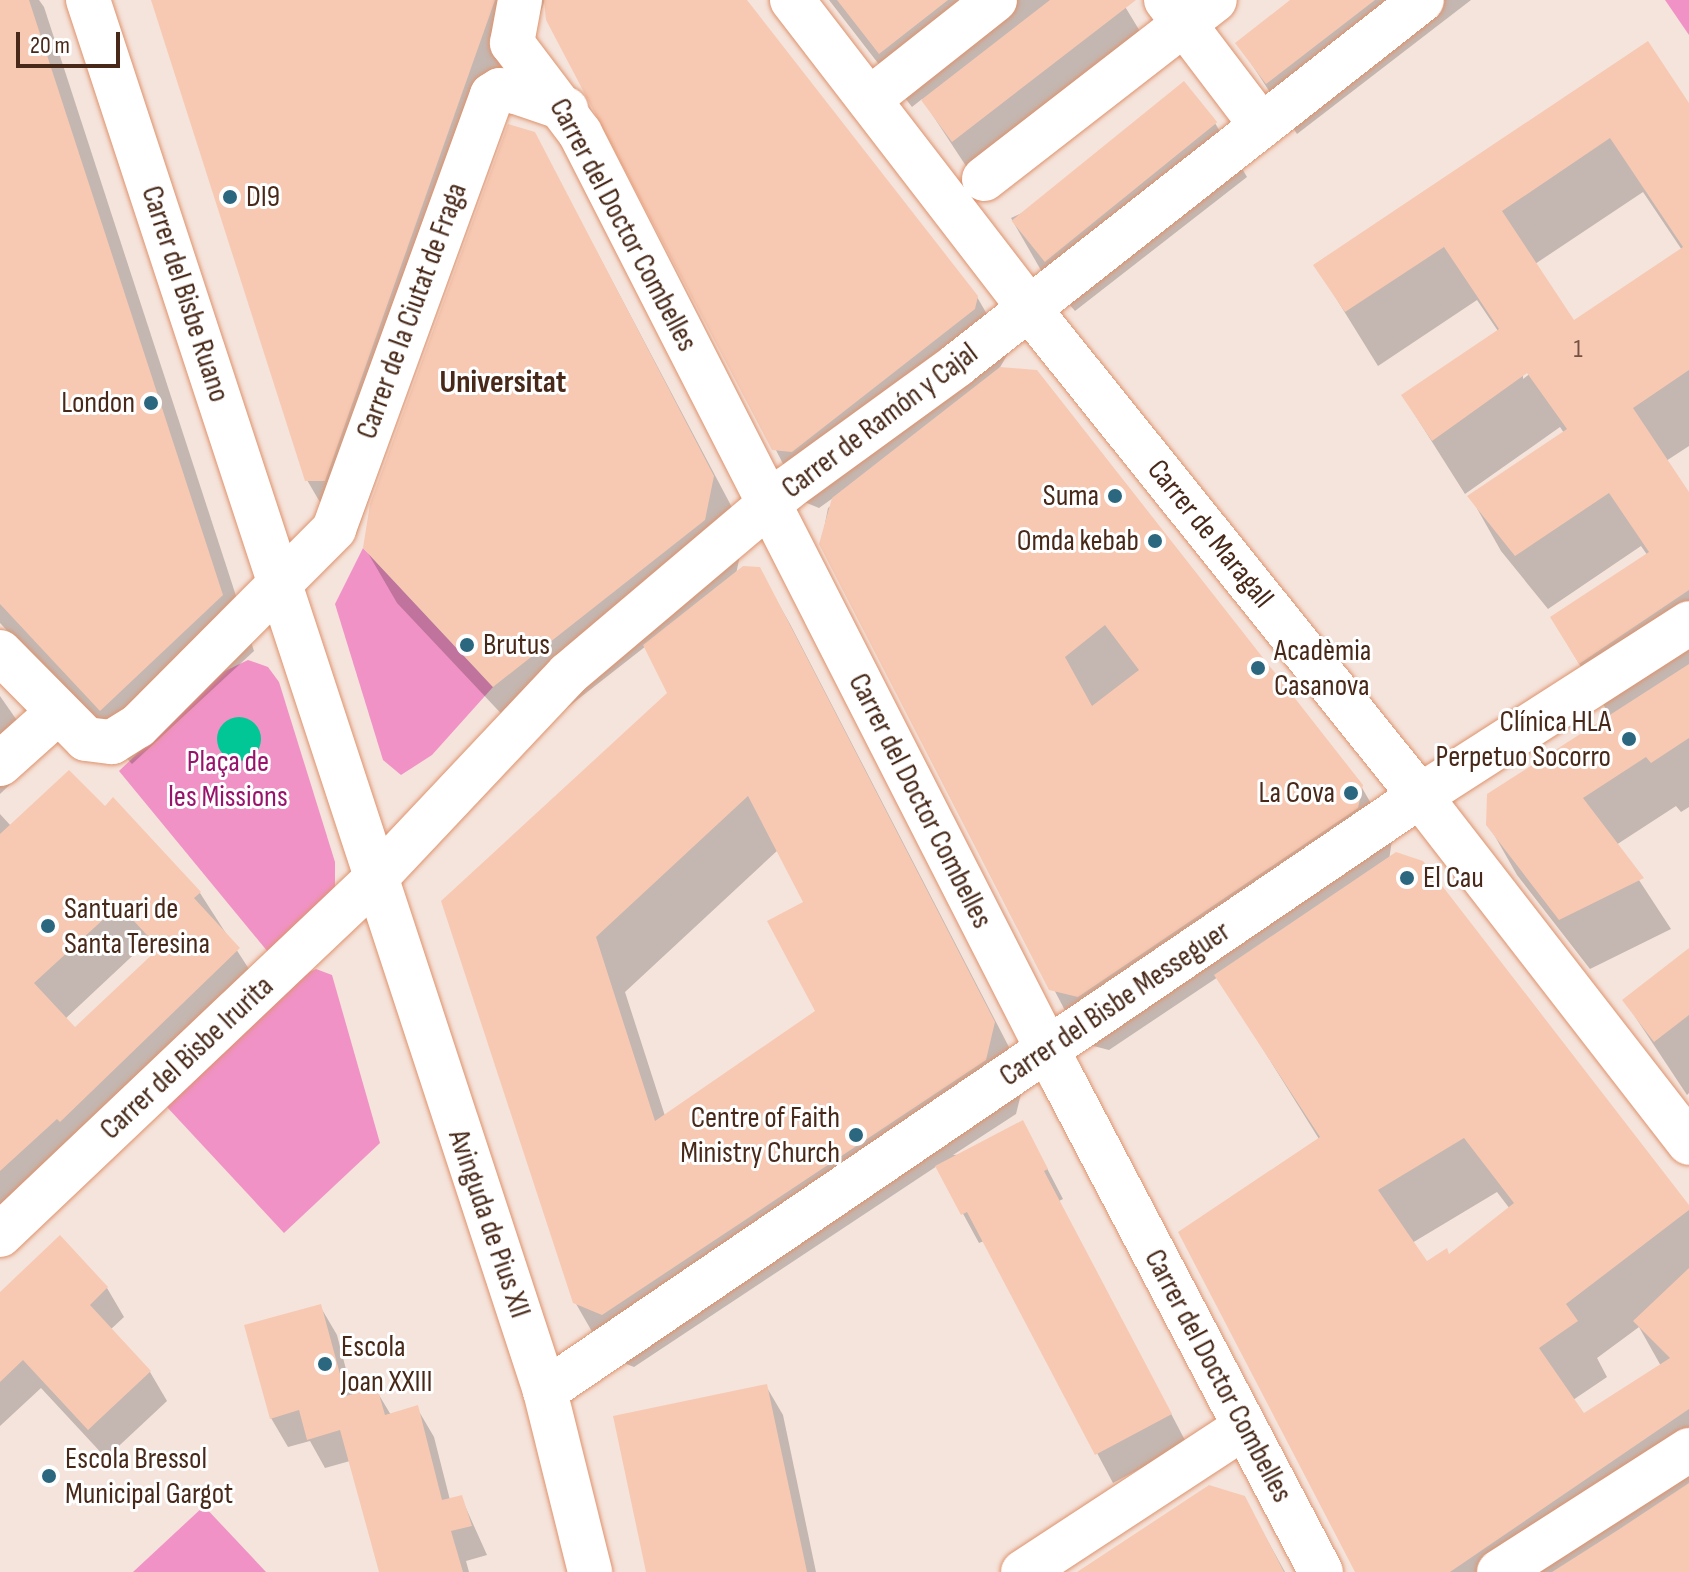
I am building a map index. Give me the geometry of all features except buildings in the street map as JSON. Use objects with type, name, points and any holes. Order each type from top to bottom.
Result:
[{"type":"street","name":"Carrer del Bisbe Ruano","points":[[88,0],[282,587]]},
{"type":"street","name":"Carrer de Maragall","points":[[792,0],[871,98],[1029,308],[1420,796],[1689,1143]]},
{"type":"street","points":[[871,98],[995,0]]},
{"type":"street","name":"Carrer de Ramón y Cajal","points":[[373,881],[568,674],[768,505],[1029,308],[1422,0]]},
{"type":"street","points":[[984,179],[1188,8],[1261,125]]},
{"type":"street","name":"Carrer del Doctor Combelles","points":[[515,18],[566,109],[1047,1049],[1321,1572]]},
{"type":"street","name":"Carrer de la Ciutat de Fraga","points":[[282,587],[334,529],[492,95],[500,90],[516,92],[566,109]]},
{"type":"street","points":[[0,652],[72,726],[97,743],[124,737],[282,587],[373,881]]},
{"type":"street","name":"Carrer del Bisbe Messeguer","points":[[545,1391],[1420,796],[1689,623]]},
{"type":"street","points":[[0,764],[72,726]]},
{"type":"street","name":"Carrer del Bisbe Irurita","points":[[0,1235],[373,881]]},
{"type":"street","name":"Avinguda de Pius XII","points":[[373,881],[545,1391],[590,1572]]},
{"type":"street","points":[[1023,1572],[1243,1428]]},
{"type":"street","points":[[1499,1572],[1689,1450]]},
{"type":"green space","points":[[1665,0],[1689,0],[1689,35]]},
{"type":"green space","name":"Plaça de les Missions","points":[[363,548],[493,687],[432,755],[401,775],[383,760],[335,604]]},
{"type":"green space","name":"Plaça de les Missions","points":[[248,660],[268,667],[279,682],[335,862],[335,889],[268,952],[119,771],[223,672]]},
{"type":"green space","points":[[316,969],[332,975],[380,1143],[284,1233],[166,1106],[298,977]]},
{"type":"green space","points":[[204,1506],[266,1572],[133,1572]]},
{"type":"shaded area","points":[[239,717],[254,724],[261,739],[254,754],[239,761],[224,754],[217,739],[224,724]]},
{"type":"place","name":"DI9","points":[[230,197]]},
{"type":"place","name":"London","points":[[151,403]]},
{"type":"place","name":"Suma","points":[[1115,496]]},
{"type":"place","name":"Omda kebab","points":[[1155,541]]},
{"type":"place","name":"Brutus","points":[[467,645]]},
{"type":"place","name":"Acadèmia Casanova","points":[[1258,668]]},
{"type":"place","name":"Clínica HLA Perpetuo Socorro","points":[[1629,739]]},
{"type":"place","name":"La Cova","points":[[1351,793]]},
{"type":"place","name":"El Cau","points":[[1407,878]]},
{"type":"place","name":"Santuari de Santa Teresina","points":[[48,926]]},
{"type":"place","name":"Centre of Faith Ministry Church","points":[[856,1135]]},
{"type":"place","name":"Escola Joan XXIII","points":[[325,1364]]},
{"type":"place","name":"Escola Bressol Municipal Gargot","points":[[49,1476]]},
{"type":"district","name":"Universitat","points":[[503,383]]}]
